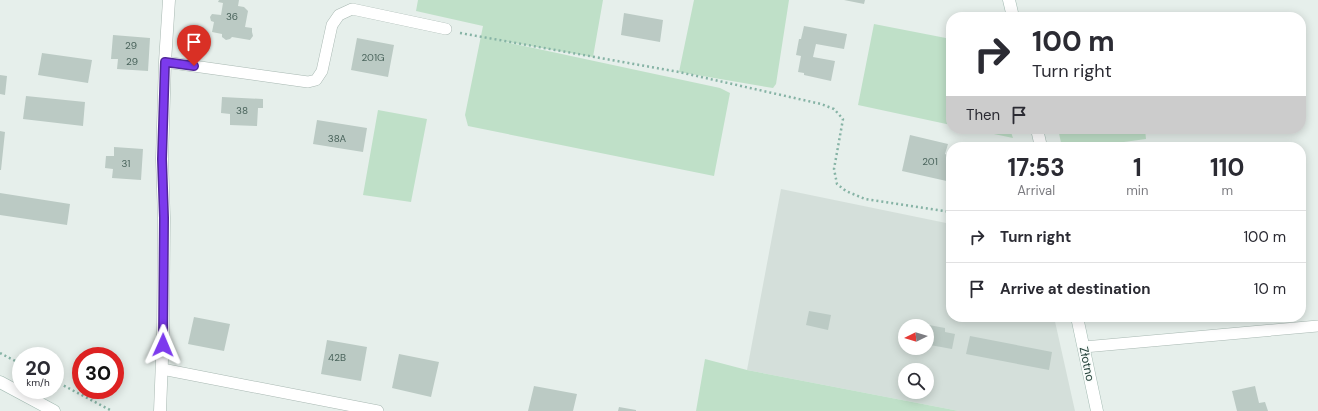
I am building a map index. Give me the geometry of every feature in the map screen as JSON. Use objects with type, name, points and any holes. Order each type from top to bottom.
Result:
[{"type":"street","points":[[160,411],[164,218],[162,159],[165,62],[169,0]]},
{"type":"street","points":[[1009,0],[1012,12]]},
{"type":"street","name":"Złotno","points":[[1078,322],[1098,411]]},
{"type":"street","points":[[0,382],[54,411]]},
{"type":"lane","points":[[165,62],[308,82],[316,80],[322,71],[332,25],[339,15],[352,10],[446,30]]},
{"type":"lane","points":[[1084,347],[1318,326]]},
{"type":"lane","points":[[162,369],[378,411]]},
{"type":"path","points":[[446,30],[679,72],[834,109],[843,119],[834,169],[837,184],[846,191],[865,199],[946,211]]},
{"type":"path","points":[[0,353],[12,359]]},
{"type":"path","points":[[64,386],[112,411]]},
{"type":"shaded area","points":[[781,189],[946,223],[946,322],[1055,322],[1075,411],[959,411],[747,370]]},
{"type":"green space","points":[[418,0],[603,0],[593,57],[496,40],[720,88],[730,93],[714,176],[468,126],[465,115],[483,26],[416,11]]},
{"type":"green space","points":[[694,0],[789,0],[776,84],[773,88],[679,72]]},
{"type":"green space","points":[[874,24],[946,38],[946,124],[858,105]]},
{"type":"green space","points":[[378,110],[427,119],[411,202],[363,195]]},
{"type":"green space","points":[[994,134],[1012,134],[1013,138]]},
{"type":"green space","points":[[1059,134],[1146,134],[1146,139],[1124,142],[1061,142]]},
{"type":"green space","points":[[705,359],[747,370],[959,411],[696,411]]},
{"type":"building","points":[[219,0],[239,0],[238,6],[244,7],[248,11],[245,27],[252,28],[253,36],[250,40],[232,37],[226,40],[222,37],[222,34],[212,32],[214,22],[211,21],[210,17],[212,14],[221,15],[223,3],[218,2]]},
{"type":"building","points":[[844,0],[865,0],[864,4]]},
{"type":"building","points":[[624,13],[663,20],[660,42],[621,35]]},
{"type":"building","points":[[804,26],[847,34],[844,49],[816,44],[813,57],[835,61],[831,81],[804,75],[804,73],[798,72],[801,56],[796,55],[799,39],[801,39]]},
{"type":"building","points":[[113,35],[150,38],[148,71],[117,69],[118,59],[111,59]]},
{"type":"building","points":[[357,38],[394,45],[388,77],[351,70]]},
{"type":"building","points":[[42,53],[92,60],[88,83],[38,75]]},
{"type":"building","points":[[0,75],[7,76],[5,95],[0,94]]},
{"type":"building","points":[[26,96],[85,102],[83,126],[23,119]]},
{"type":"building","points":[[222,97],[263,99],[263,108],[258,108],[257,126],[230,125],[230,114],[221,113]]},
{"type":"building","points":[[317,120],[367,128],[363,152],[313,144]]},
{"type":"building","points":[[0,131],[5,132],[1,170],[0,170]]},
{"type":"building","points":[[910,135],[946,144],[946,181],[902,171]]},
{"type":"building","points":[[114,147],[143,149],[141,180],[112,178],[113,169],[105,168],[106,156],[114,156]]},
{"type":"building","points":[[0,193],[70,204],[67,225],[0,215]]},
{"type":"building","points":[[809,311],[831,315],[828,330],[806,325]]},
{"type":"building","points":[[194,317],[230,324],[224,351],[188,344]]},
{"type":"building","points":[[934,326],[945,328],[945,332],[955,334],[952,349],[934,346]]},
{"type":"building","points":[[970,336],[1052,352],[1049,370],[966,354]]},
{"type":"building","points":[[327,340],[367,347],[361,381],[321,374]]},
{"type":"building","points":[[399,354],[439,362],[431,397],[392,388]]},
{"type":"building","points":[[534,386],[577,394],[573,411],[528,411]]},
{"type":"building","points":[[1255,386],[1259,403],[1265,402],[1268,411],[1237,411],[1232,391]]},
{"type":"building","points":[[619,407],[636,410],[636,411],[618,411]]},
{"type":"route","points":[[163,345],[164,218],[162,159],[165,62],[194,66]]}]
